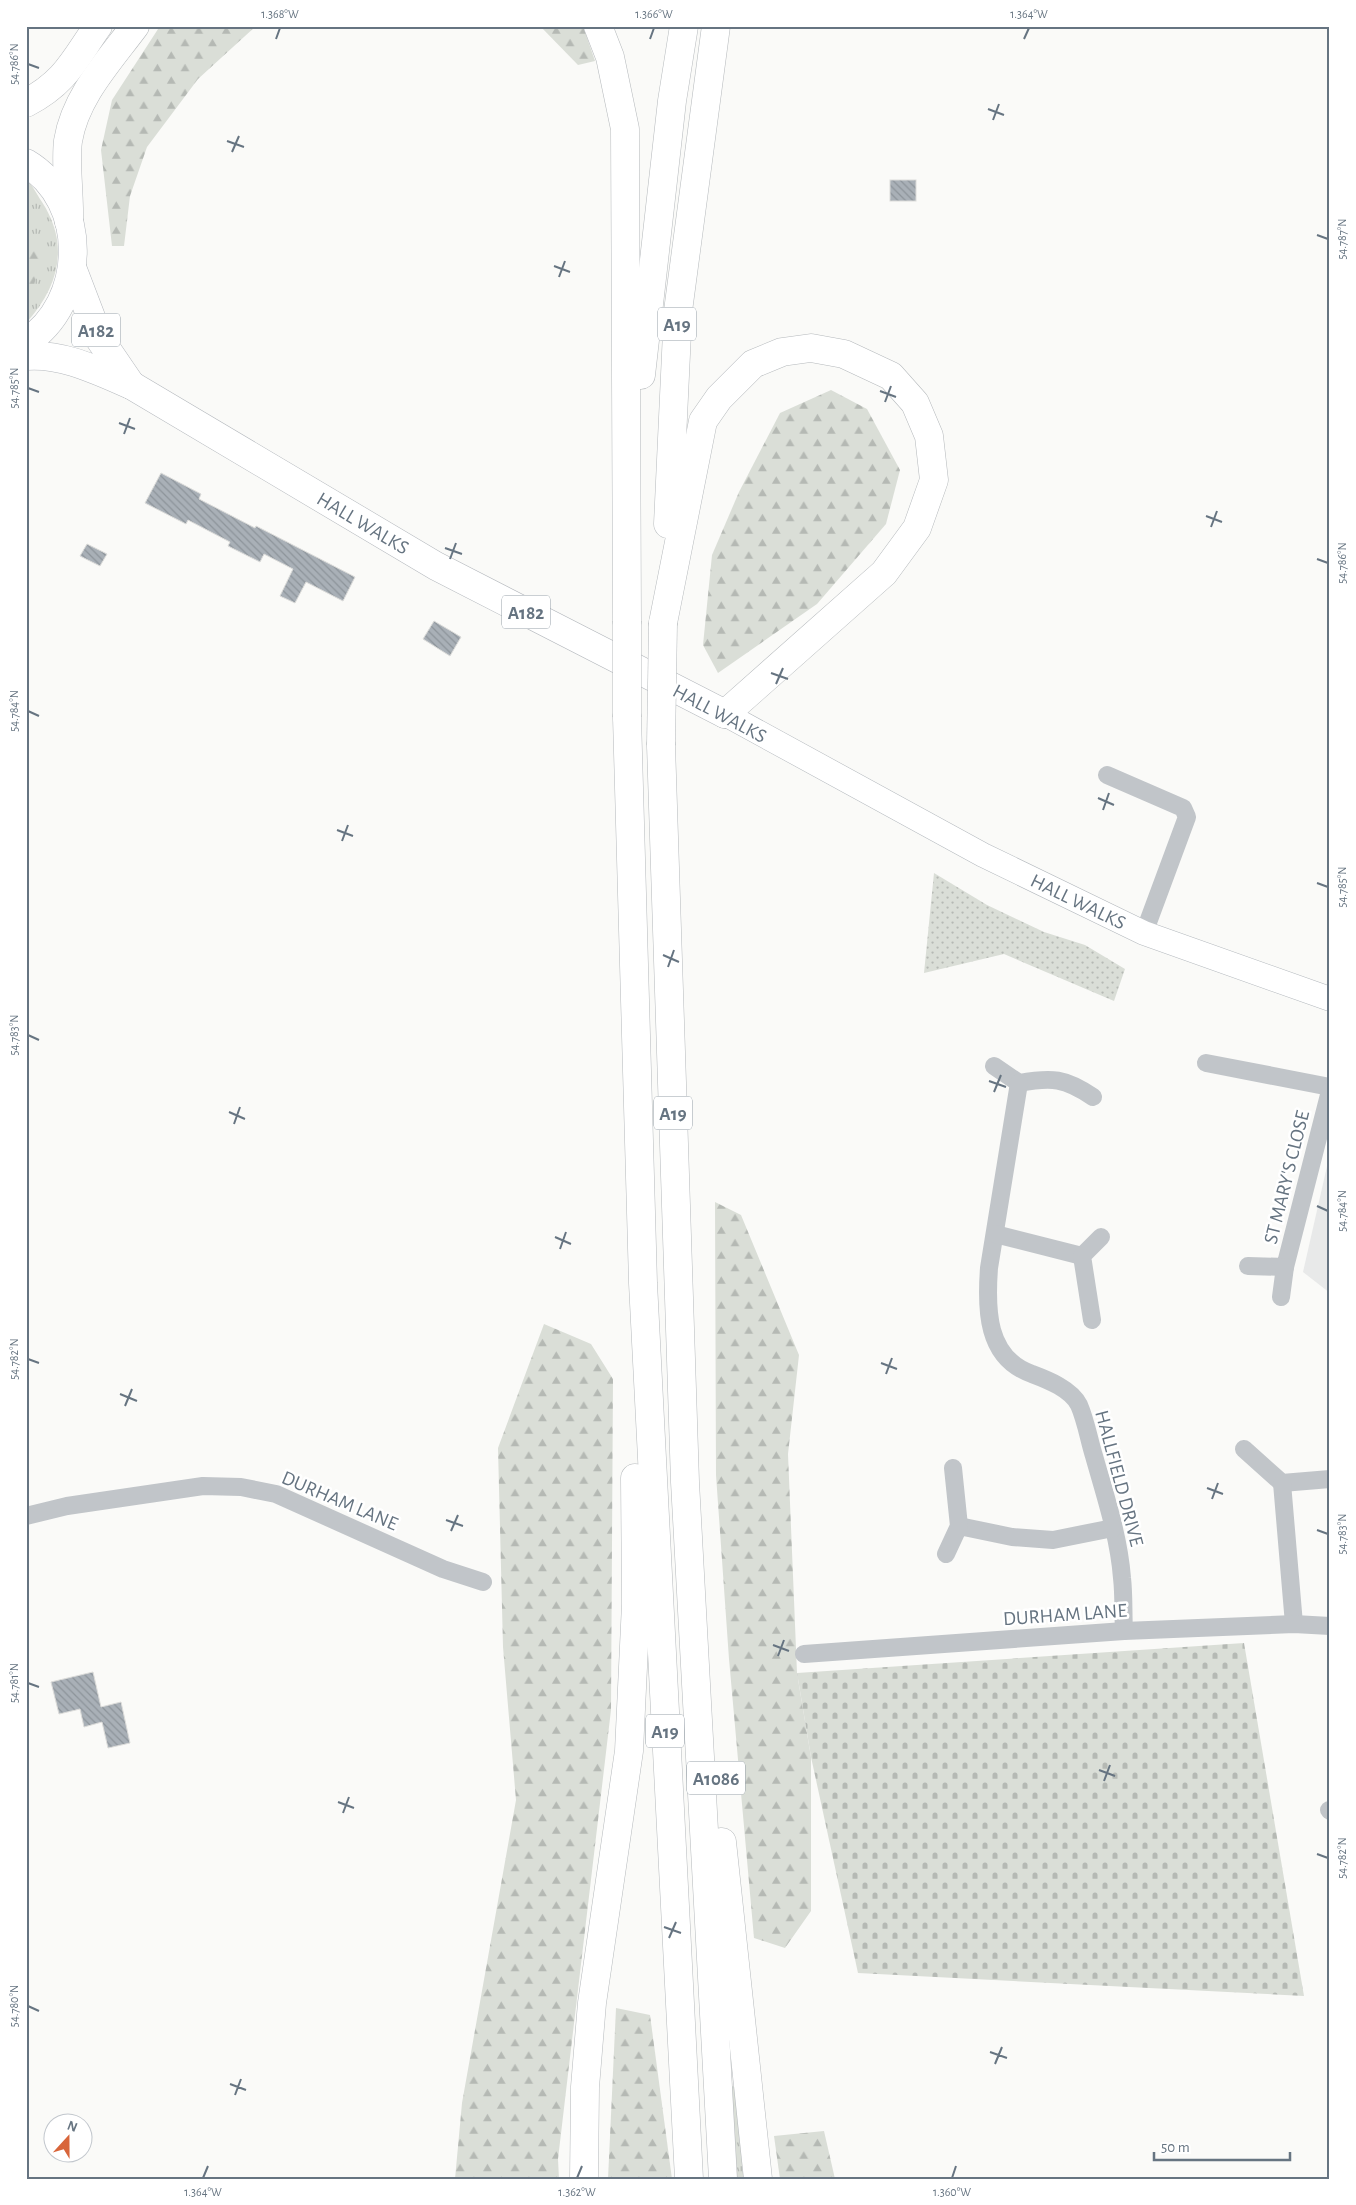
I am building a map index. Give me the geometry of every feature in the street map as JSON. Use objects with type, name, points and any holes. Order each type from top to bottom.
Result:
[{"type":"main road","points":[[26,102],[43,94],[68,72],[98,26]]},
{"type":"main road","points":[[26,342],[40,333],[55,314],[64,298],[72,270],[68,149],[74,120],[80,104],[135,26]]},
{"type":"main road","points":[[598,26],[610,57],[625,129],[627,621]]},
{"type":"main road","name":"A19","points":[[684,26],[672,101],[641,376],[627,621],[627,717],[643,1283],[689,2179]]},
{"type":"main road","name":"A19","points":[[716,26],[678,312],[663,623],[661,744],[685,1482],[723,2179]]},
{"type":"main road","points":[[26,163],[37,169],[56,191],[69,222]]},
{"type":"main road","name":"HALL WALKS","points":[[72,270],[99,338],[130,385]]},
{"type":"main road","points":[[663,623],[703,421],[719,398],[753,364],[782,352],[811,348],[844,354],[891,376],[915,403],[928,436],[934,480],[917,528],[884,573],[725,714]]},
{"type":"main road","name":"HALL WALKS","points":[[26,356],[35,355],[76,362],[130,385],[436,566],[725,714],[974,851],[1144,933],[1330,999]]},
{"type":"main road","points":[[584,2179],[585,2087],[592,2003],[629,1751],[636,1604],[634,1499],[643,1283]]},
{"type":"main road","name":"A1086","points":[[685,1482],[758,2179]]},
{"type":"street","points":[[1107,775],[1182,808],[1187,817],[1144,933]]},
{"type":"street","name":"ST MARY'S CLOSE","points":[[1206,1063],[1330,1087]]},
{"type":"street","points":[[994,1066],[1019,1083],[1045,1078],[1074,1084],[1093,1097]]},
{"type":"street","name":"HALLFIELD DRIVE","points":[[1019,1083],[995,1234],[987,1298],[990,1326],[1004,1355],[1029,1373],[1062,1388],[1078,1404],[1113,1528],[1122,1577],[1124,1631]]},
{"type":"street","name":"ST MARY'S CLOSE","points":[[1248,1266],[1284,1267],[1330,1091]]},
{"type":"street","points":[[995,1234],[1082,1256]]},
{"type":"street","points":[[1082,1256],[1101,1237]]},
{"type":"street","points":[[1082,1256],[1092,1320]]},
{"type":"street","points":[[1280,1297],[1284,1267]]},
{"type":"street","points":[[1244,1449],[1282,1483],[1294,1624]]},
{"type":"street","points":[[946,1554],[959,1526],[953,1468]]},
{"type":"street","points":[[1282,1483],[1330,1479]]},
{"type":"street","name":"DURHAM LANE","points":[[26,1516],[67,1506],[203,1486],[241,1487],[276,1494],[443,1569],[483,1582]]},
{"type":"street","points":[[959,1526],[1012,1537],[1052,1540],[1113,1528]]},
{"type":"street","name":"DURHAM LANE","points":[[804,1654],[1124,1631],[1294,1624],[1330,1626]]},
{"type":"shaded area","points":[[1330,1153],[1330,1293],[1303,1272]]},
{"type":"green space","points":[[160,26],[256,26],[198,79],[147,147],[130,196],[124,246],[112,246],[101,150],[112,100]]},
{"type":"green space","points":[[540,26],[583,26],[595,61],[578,65]]},
{"type":"green space","points":[[26,180],[35,190],[51,218],[58,250],[53,280],[46,295],[26,323]]},
{"type":"green space","points":[[38,243],[43,249],[29,305],[26,307],[26,252]]},
{"type":"green space","points":[[831,390],[867,409],[900,470],[886,524],[817,604],[718,673],[703,645],[712,555],[739,492],[780,413]]},
{"type":"green space","points":[[934,873],[987,905],[1044,932],[1085,945],[1125,969],[1114,1001],[1004,954],[924,973]]},
{"type":"green space","points":[[715,1202],[741,1215],[799,1355],[788,1454],[797,1673],[811,1757],[811,1911],[785,1948],[754,1938],[729,1659],[716,1475]]},
{"type":"green space","points":[[544,1324],[591,1344],[613,1379],[611,1710],[558,2159],[559,2179],[455,2179],[462,2103],[516,1800],[503,1647],[498,1448]]},
{"type":"green space","points":[[1244,1643],[1304,1996],[858,1973],[811,1757],[797,1673]]},
{"type":"green space","points":[[616,2008],[650,2015],[672,2179],[608,2179]]},
{"type":"green space","points":[[731,2086],[737,2087],[749,2179],[737,2179]]},
{"type":"green space","points":[[824,2131],[835,2179],[780,2179],[774,2136]]},
{"type":"building","points":[[890,180],[916,180],[916,201],[890,201]]},
{"type":"building","points":[[161,473],[201,494],[199,499],[355,577],[343,601],[306,582],[295,603],[280,596],[293,569],[264,554],[260,562],[228,546],[230,542],[188,520],[186,524],[145,503]]},
{"type":"building","points":[[87,544],[107,554],[100,566],[80,556]]},
{"type":"building","points":[[434,621],[461,637],[450,656],[423,639]]},
{"type":"building","points":[[93,1672],[101,1707],[121,1702],[130,1743],[108,1748],[102,1722],[84,1727],[80,1709],[59,1714],[51,1682]]}]
